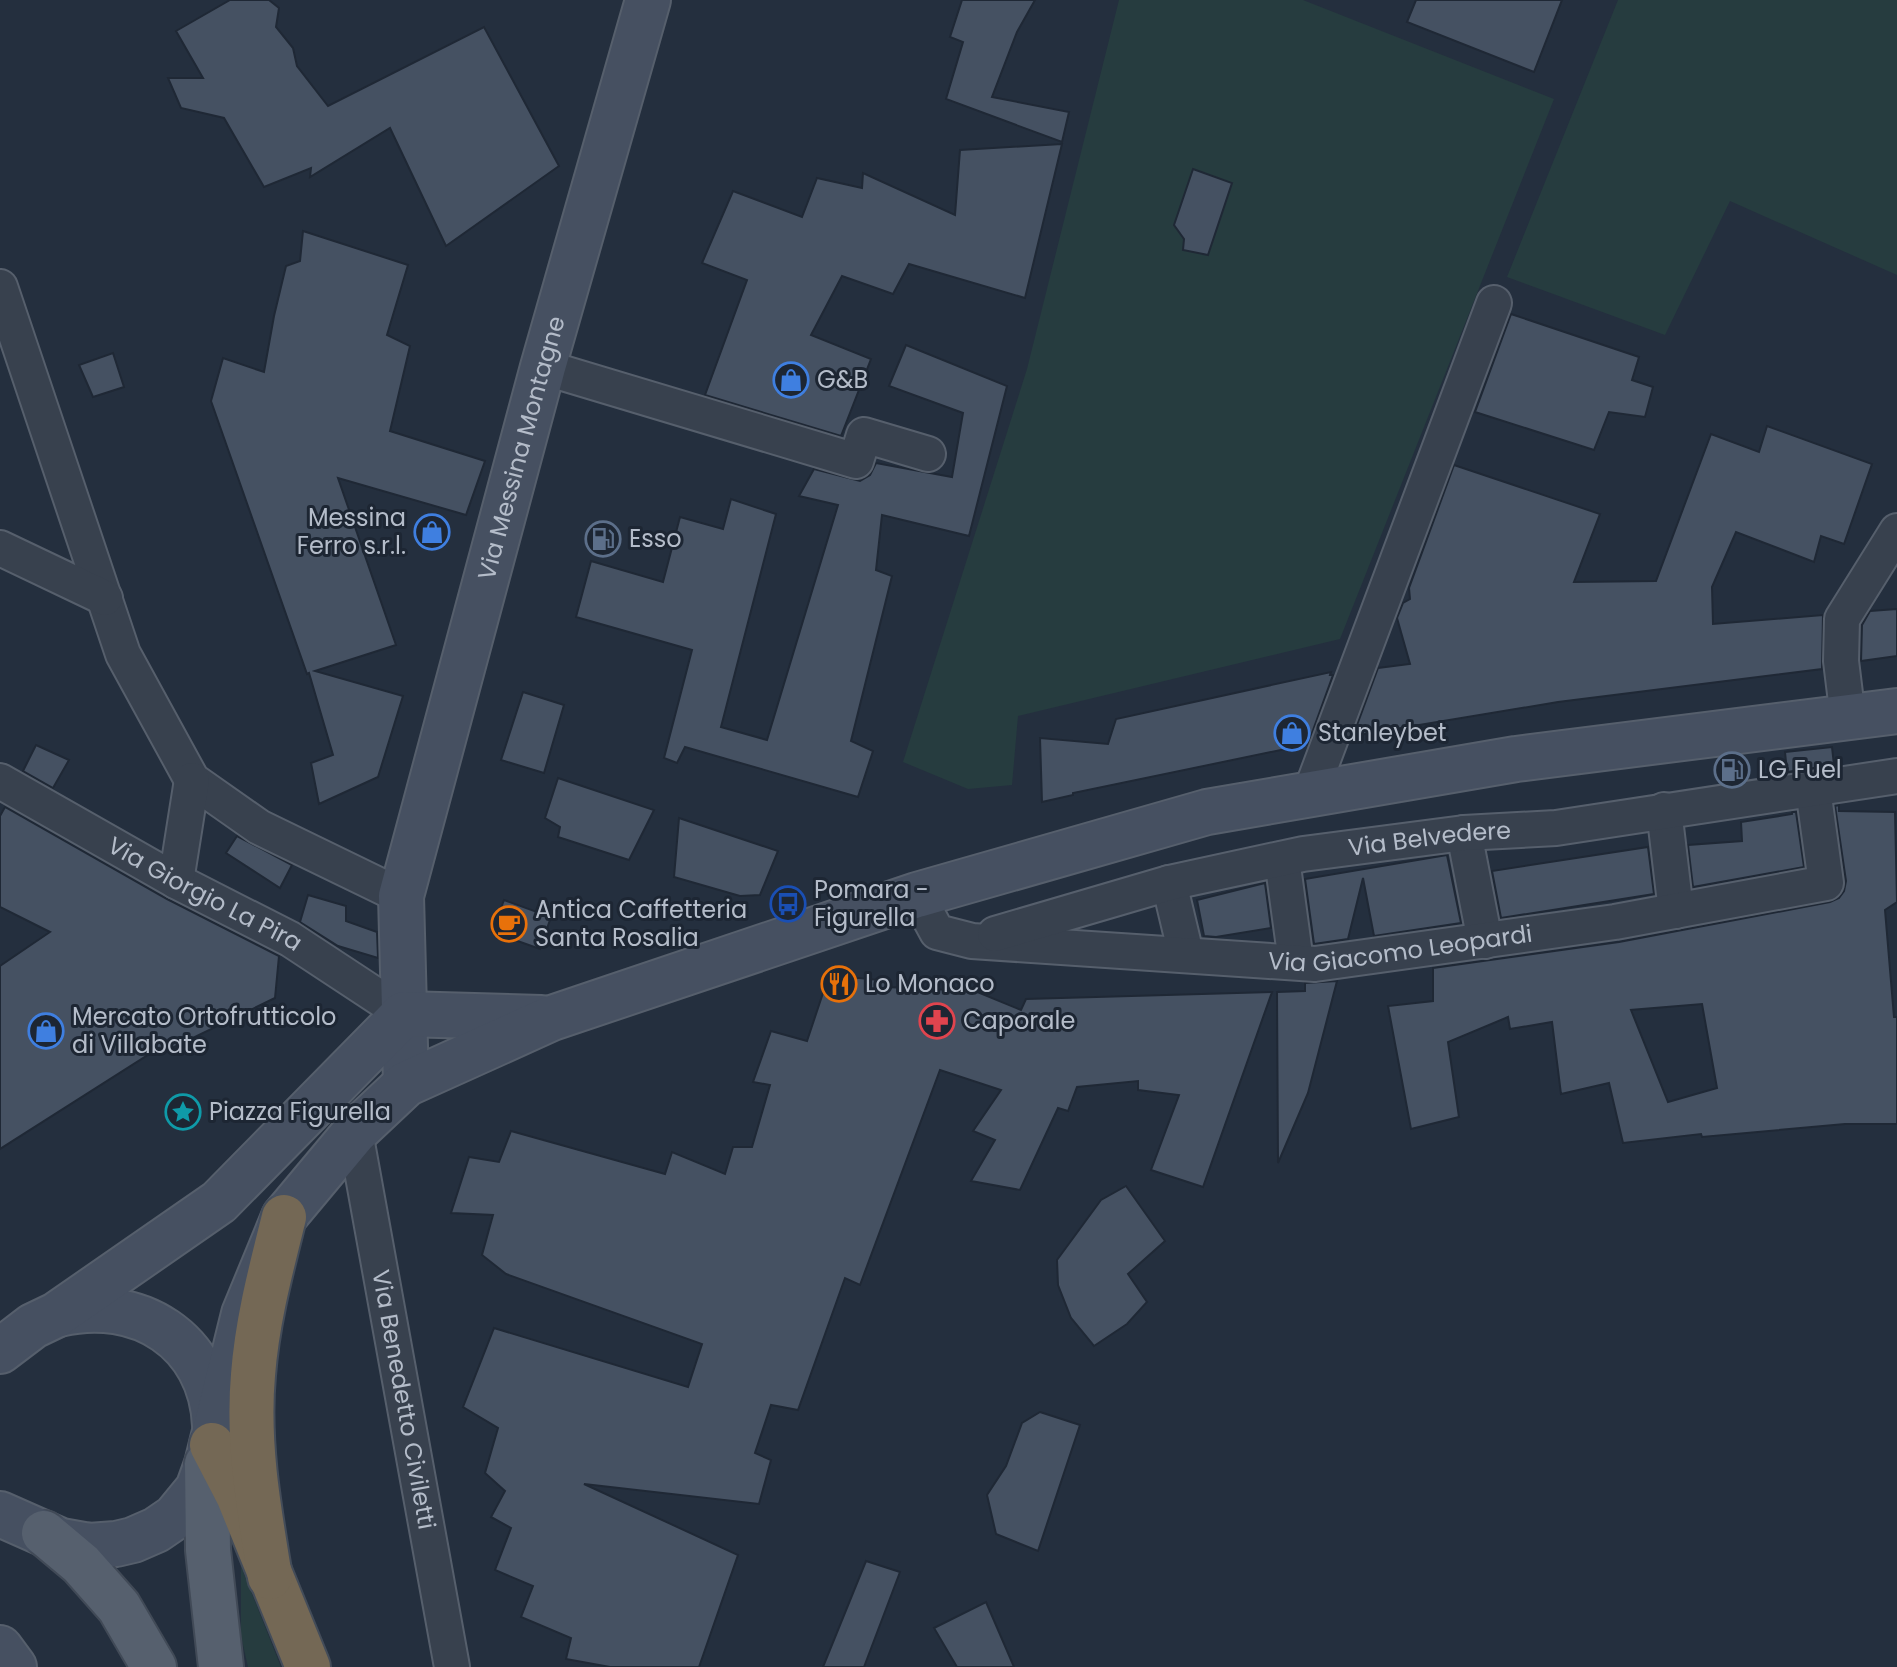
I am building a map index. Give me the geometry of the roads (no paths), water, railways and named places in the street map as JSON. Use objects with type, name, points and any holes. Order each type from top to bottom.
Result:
[{"type":"highway","points":[[270,1577],[255,1490],[252,1376],[260,1316],[284,1217]]},
{"type":"highway","points":[[211,1448],[238,1495],[308,1667]]},
{"type":"main road","name":"Via Messina Montagne","points":[[406,1084],[401,896],[543,367],[648,0]]},
{"type":"main road","points":[[25,1524],[61,1541],[89,1546],[133,1540],[175,1517],[198,1489],[244,1314],[284,1217],[355,1132],[406,1084],[552,1018],[917,895],[1207,812],[1516,759],[1897,711]]},
{"type":"main road","points":[[0,1359],[10,1345],[219,1202],[404,1014],[552,1018]]},
{"type":"main road","points":[[30,1331],[85,1308],[117,1310],[147,1319],[173,1336],[195,1360],[208,1385],[214,1411],[208,1550],[221,1667]]},
{"type":"main road","points":[[0,1494],[6,1505],[25,1524],[81,1564],[119,1607],[154,1667]]},
{"type":"main road","points":[[0,1648],[14,1667]]},
{"type":"street","points":[[0,287],[123,654],[192,780],[259,827],[401,896]]},
{"type":"street","points":[[1310,794],[1494,303]]},
{"type":"street","points":[[543,367],[856,461],[864,435],[928,454]]},
{"type":"street","points":[[1848,718],[1841,661],[1842,619],[1897,531]]},
{"type":"street","points":[[0,548],[105,598]]},
{"type":"street","name":"Via Belvedere","points":[[972,941],[1169,883],[1282,859],[1464,833],[1556,828],[1897,776]]},
{"type":"street","points":[[176,881],[192,780]]},
{"type":"street","name":"Via Giorgio La Pira","points":[[0,781],[176,881],[290,939],[404,1014]]},
{"type":"street","name":"Via Giacomo Leopardi","points":[[917,895],[937,932],[972,941],[1315,964],[1676,911],[1826,883],[1813,789]]},
{"type":"street","points":[[1664,810],[1676,911]]},
{"type":"street","points":[[1464,833],[1485,941]]},
{"type":"street","points":[[1282,859],[1296,962]]},
{"type":"street","points":[[1169,883],[1186,954]]},
{"type":"street","name":"Via Benedetto Civiletti","points":[[355,1132],[452,1667]]},
{"type":"place","name":"G&B","points":[[791,380]]},
{"type":"place","name":"Messina Ferro s.r.l.","points":[[432,532]]},
{"type":"place","name":"Esso","points":[[603,539]]},
{"type":"place","name":"Stanleybet","points":[[1292,733]]},
{"type":"place","name":"LG Fuel","points":[[1732,770]]},
{"type":"place","name":"Pomara - Figurella","points":[[788,904]]},
{"type":"place","name":"Antica Caffetteria Santa Rosalia","points":[[509,924]]},
{"type":"place","name":"Lo Monaco","points":[[839,984]]},
{"type":"place","name":"Caporale","points":[[937,1021]]},
{"type":"place","name":"Mercato Ortofrutticolo di Villabate","points":[[46,1031]]},
{"type":"place","name":"Piazza Figurella","points":[[183,1112]]}]
